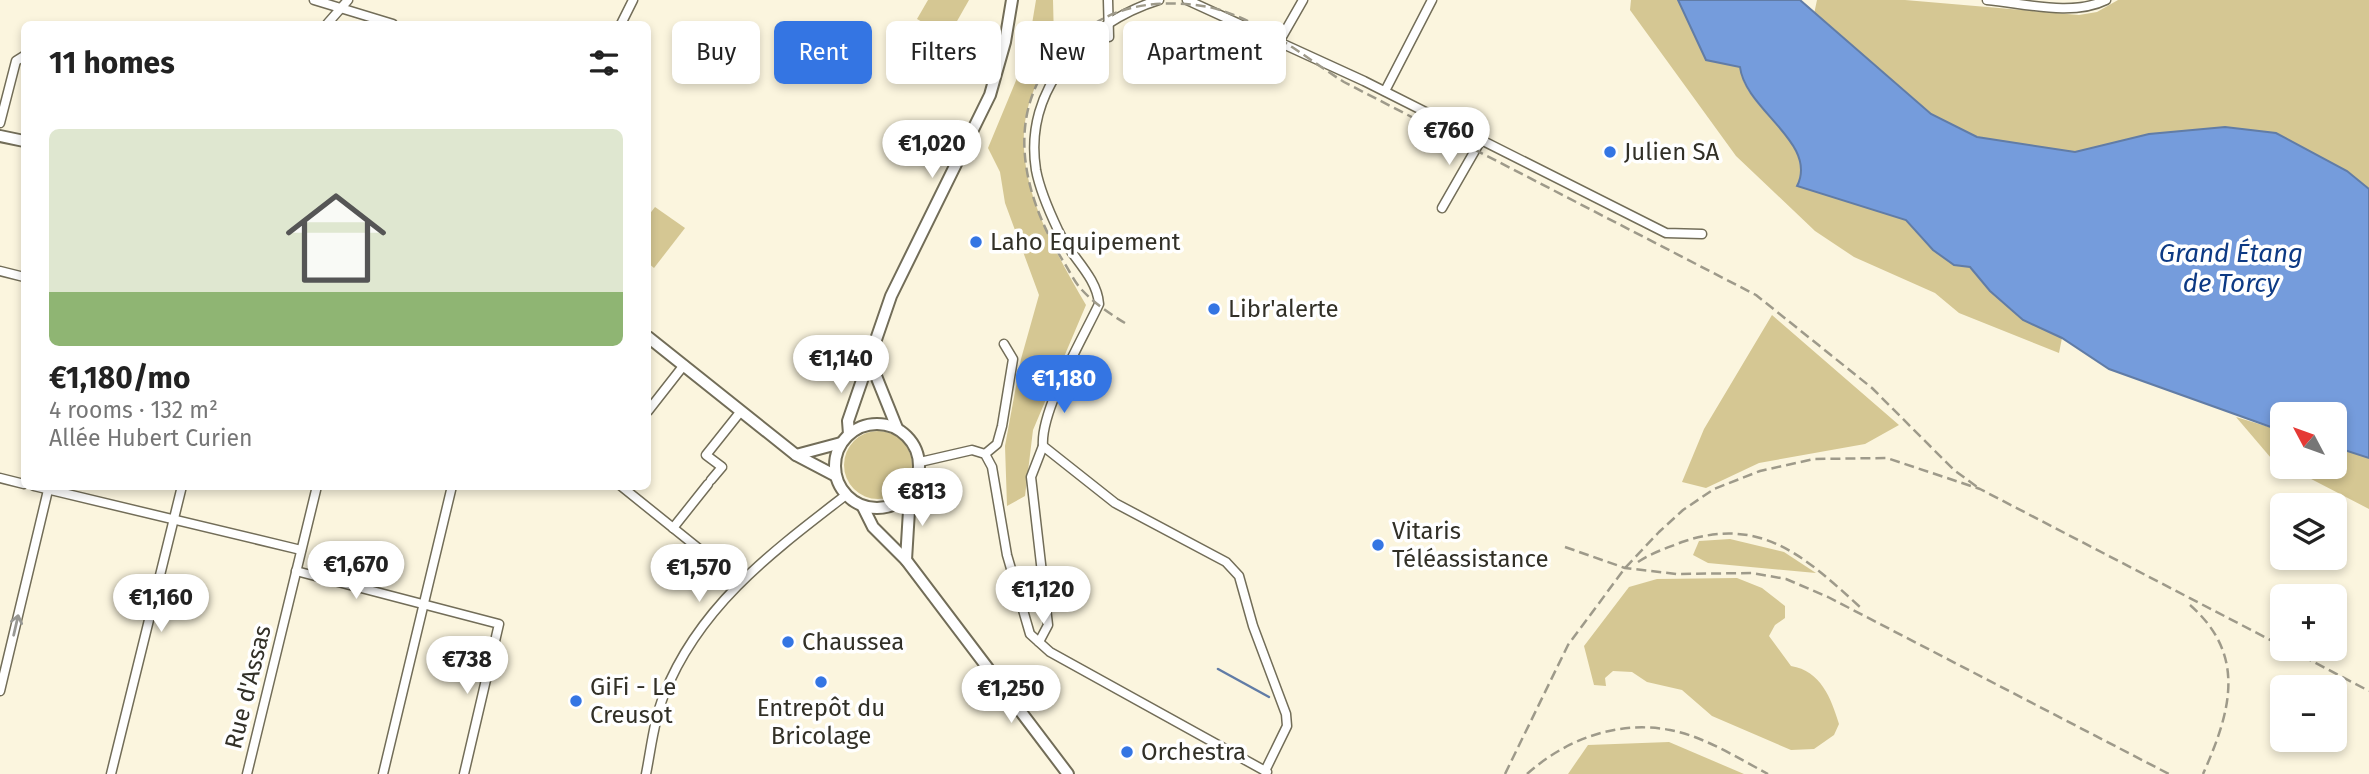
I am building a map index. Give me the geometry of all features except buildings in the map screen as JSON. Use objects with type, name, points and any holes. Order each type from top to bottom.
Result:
[{"type":"street","points":[[314,0],[382,21]]},
{"type":"street","points":[[330,21],[348,0]]},
{"type":"street","points":[[622,21],[633,0]]},
{"type":"street","points":[[849,434],[848,421],[891,296],[989,95],[1005,42],[1012,0]]},
{"type":"street","points":[[1108,0],[1108,21],[1133,8],[1159,0]]},
{"type":"street","points":[[1187,0],[1233,21]]},
{"type":"street","points":[[1286,30],[1303,0]]},
{"type":"street","points":[[1385,91],[1432,0]]},
{"type":"street","points":[[1987,0],[2070,8],[2086,8],[2106,0]]},
{"type":"street","points":[[1286,45],[1385,91],[1666,233],[1702,234]]},
{"type":"street","points":[[0,123],[16,61],[21,58]]},
{"type":"street","points":[[1039,642],[1048,625],[1031,477],[1043,446],[1042,433],[1049,413],[1099,304],[1095,287],[1059,233],[1036,169],[1037,120],[1051,84]]},
{"type":"street","points":[[0,135],[21,140]]},
{"type":"street","points":[[1442,208],[1481,140]]},
{"type":"street","points":[[0,271],[21,276]]},
{"type":"street","points":[[651,339],[796,455],[836,476]]},
{"type":"street","points":[[985,454],[997,444],[1004,412],[1013,359],[1004,344]]},
{"type":"street","points":[[870,361],[897,428]]},
{"type":"street","points":[[651,407],[684,365]]},
{"type":"street","points":[[673,528],[722,467],[706,455],[741,411]]},
{"type":"street","points":[[906,560],[909,494],[919,473],[920,462],[909,437],[897,428],[873,424],[849,434],[836,454],[836,476],[846,495],[863,507],[873,527],[906,560],[1068,774]]},
{"type":"street","points":[[796,455],[841,443]]},
{"type":"street","points":[[920,462],[972,450],[985,454],[992,467],[1007,555],[1030,634],[1050,652],[1267,773],[1287,726],[1286,714],[1253,625],[1239,576],[1226,562],[1115,503],[1043,446]]},
{"type":"street","points":[[0,478],[21,483]]},
{"type":"street","points":[[0,691],[49,490]]},
{"type":"street","points":[[57,490],[301,550]]},
{"type":"street","points":[[111,774],[181,490]]},
{"type":"street","name":"Rue d'Assas","points":[[247,774],[316,490]]},
{"type":"street","points":[[383,774],[451,490]]},
{"type":"street","points":[[626,490],[740,581]]},
{"type":"street","points":[[863,507],[888,507],[909,494]]},
{"type":"street","points":[[646,774],[662,698],[684,652],[711,612],[740,581],[846,495]]},
{"type":"street","points":[[296,572],[499,624],[464,774]]},
{"type":"shaded area","points":[[928,0],[969,0],[957,21],[917,19]]},
{"type":"shaded area","points":[[1036,0],[1053,0],[1054,21],[1032,21]]},
{"type":"shaded area","points":[[1631,0],[1678,0],[1706,60],[1740,67],[1744,83],[1753,98],[1789,139],[1797,153],[1800,169],[1797,186],[1906,220],[1922,239],[1954,265],[1970,267],[2011,309],[2062,338],[2059,353],[1959,313],[1935,293],[1854,257],[1815,231],[1736,156],[1630,10]]},
{"type":"shaded area","points":[[1817,0],[1905,0],[2079,15],[2097,12],[2118,0],[2369,0],[2369,189],[2276,133],[2225,127],[2149,134],[2075,152],[1977,137],[1931,114],[1814,14]]},
{"type":"shaded area","points":[[1015,83],[1038,84],[1029,105],[1024,138],[1027,172],[1036,206],[1050,239],[1086,305],[1033,430],[1025,496],[1007,506],[1005,446],[1021,359],[1039,295],[1005,203],[1000,172],[988,148]]},
{"type":"shaded area","points":[[655,207],[685,228],[654,268],[651,266],[651,212]]},
{"type":"shaded area","points":[[1772,315],[1899,425],[1865,444],[1759,463],[1706,488],[1682,482],[1704,429]]},
{"type":"shaded area","points":[[2236,417],[2270,427],[2270,457]]},
{"type":"shaded area","points":[[878,431],[891,434],[902,441],[909,452],[912,465],[909,478],[902,489],[891,496],[878,499],[865,496],[854,489],[847,478],[844,465],[847,452],[854,441],[865,434]]},
{"type":"shaded area","points":[[2347,451],[2369,458],[2369,509],[2347,498],[2347,493],[2338,493],[2313,480],[2347,480]]},
{"type":"shaded area","points":[[1730,539],[1784,552],[1816,573],[1708,563],[1693,555],[1699,541]]},
{"type":"shaded area","points":[[1737,578],[1762,588],[1785,606],[1785,618],[1775,625],[1769,636],[1791,666],[1810,674],[1828,696],[1839,724],[1834,735],[1814,749],[1791,750],[1712,716],[1682,690],[1647,682],[1632,672],[1613,671],[1605,678],[1606,686],[1594,685],[1584,646],[1629,587],[1657,579]]},
{"type":"shaded area","points":[[1669,742],[1744,774],[1568,774],[1588,745]]},
{"type":"water","name":"Grand Étang de Torcy","points":[[1678,0],[1800,0],[1931,114],[1977,137],[2075,152],[2149,134],[2225,127],[2276,133],[2347,171],[2369,189],[2369,458],[2347,451],[2347,402],[2270,402],[2270,427],[2109,369],[2062,338],[2023,320],[1990,291],[1970,267],[1954,265],[1933,250],[1906,220],[1797,186],[1801,170],[1798,155],[1790,141],[1754,98],[1740,67],[1706,60]]},
{"type":"waterway","points":[[1218,669],[1269,697]]},
{"type":"railway","points":[[1125,323],[1097,304],[1079,287],[1043,222],[1028,176],[1025,152],[1029,105],[1043,73],[1061,50],[1105,17],[1149,5],[1209,7],[1246,20],[1280,39],[1344,82],[1756,295],[1872,388],[1954,470],[1980,489]]},
{"type":"railway","points":[[1505,774],[1568,645],[1625,568],[1659,532],[1683,510],[1714,489],[1760,471],[1814,459],[1887,458],[1980,489],[2270,640]]},
{"type":"railway","points":[[1638,562],[1682,542],[1710,535],[1735,534],[1759,538],[1800,557],[1860,607]]},
{"type":"railway","points":[[1565,547],[1625,568],[1677,574],[1752,573],[1786,579],[1828,597],[2169,774]]},
{"type":"railway","points":[[2190,605],[2208,624],[2220,644],[2227,665],[2226,707],[2221,729],[2203,774]]},
{"type":"railway","points":[[2312,661],[2369,691]]},
{"type":"railway","points":[[1527,774],[1558,751],[1576,742],[1612,730],[1631,728],[1670,730],[1695,737],[1768,774]]},
{"type":"place","name":"Julien SA","points":[[1610,152]]},
{"type":"place","name":"Laho Equipement","points":[[976,242]]},
{"type":"place","name":"Libr'alerte","points":[[1214,309]]},
{"type":"place","name":"Vitaris Téléassistance","points":[[1378,545]]},
{"type":"place","name":"Chaussea","points":[[788,642]]},
{"type":"place","name":"Entrepôt du Bricolage","points":[[821,682]]},
{"type":"place","name":"GiFi - Le Creusot","points":[[576,701]]},
{"type":"place","name":"Orchestra","points":[[1127,752]]}]
